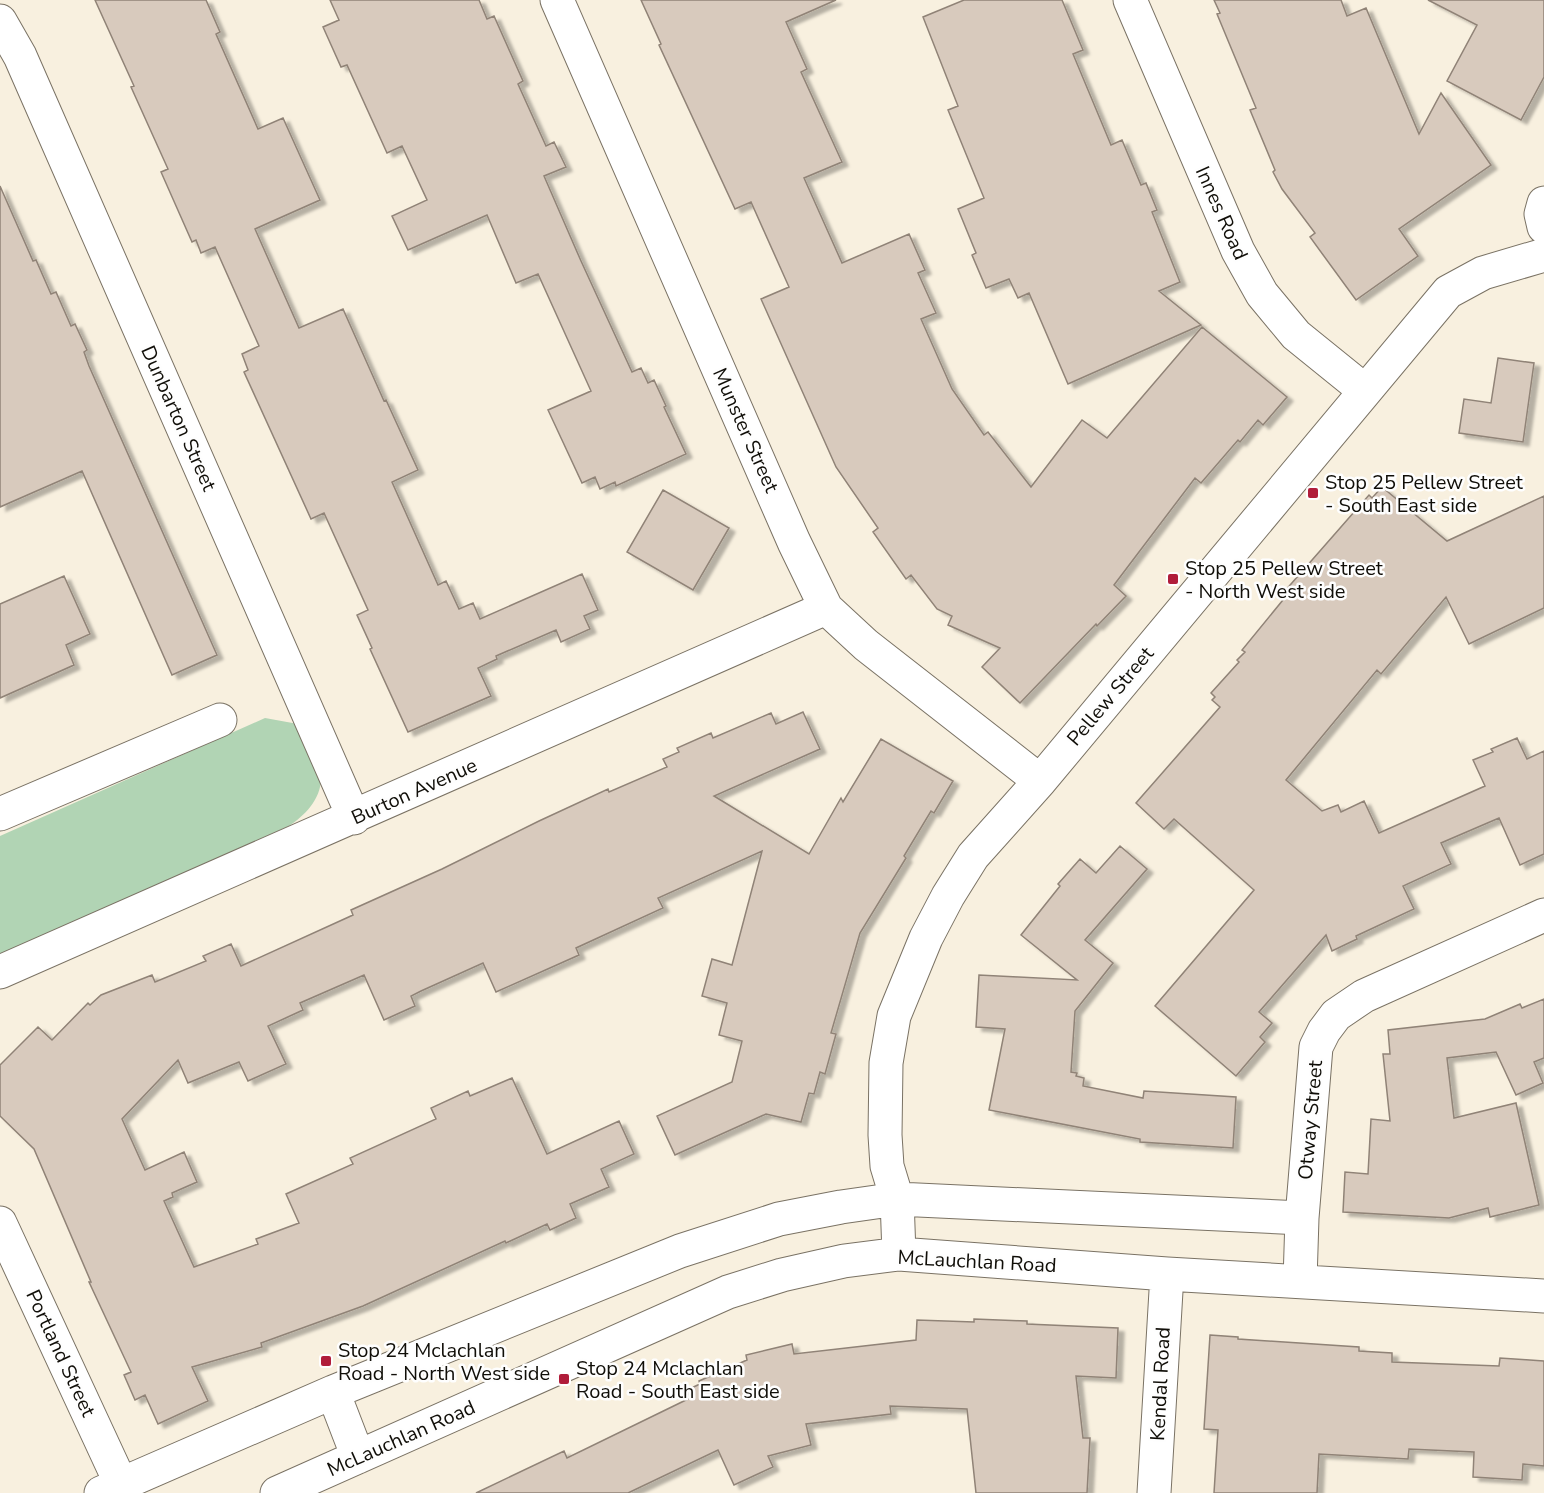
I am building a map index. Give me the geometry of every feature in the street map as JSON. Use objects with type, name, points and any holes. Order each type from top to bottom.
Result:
[{"type":"street","name":"Munster Street","points":[[557,0],[794,542],[826,608],[866,645],[1040,781]]},
{"type":"street","name":"Innes Road","points":[[1130,0],[1238,251],[1262,294],[1296,334],[1364,390]]},
{"type":"street","name":"Dunbarton Street","points":[[0,21],[21,56],[354,818]]},
{"type":"street","points":[[1544,203],[1541,214],[1544,227]]},
{"type":"street","name":"Pellew Street","points":[[899,1254],[897,1199],[887,1166],[885,1135],[886,1063],[894,1016],[926,938],[973,856],[1040,781],[1448,292],[1483,273],[1544,255]]},
{"type":"street","name":"Burton Avenue","points":[[0,972],[354,818],[826,608]]},
{"type":"street","points":[[0,814],[220,720]]},
{"type":"street","name":"Otway Street","points":[[1300,1281],[1302,1218],[1316,1047],[1324,1031],[1336,1015],[1364,996],[1544,915]]},
{"type":"street","points":[[111,1488],[333,1392],[680,1251],[779,1219],[842,1206],[897,1199],[1302,1218]]},
{"type":"street","name":"Portland Street","points":[[0,1223],[111,1488]]},
{"type":"street","name":"McLauchlan Road","points":[[277,1493],[728,1292],[782,1275],[844,1261],[899,1254],[1167,1274],[1544,1296]]},
{"type":"street","name":"Kendal Road","points":[[1154,1493],[1167,1274]]},
{"type":"street","points":[[333,1392],[358,1457]]},
{"type":"green space","points":[[265,718],[298,724],[316,760],[320,772],[320,789],[313,804],[302,816],[289,826],[0,955],[0,836]]},
{"type":"building","points":[[95,0],[206,0],[220,32],[216,34],[258,129],[283,118],[320,200],[255,229],[299,328],[343,309],[418,470],[392,482],[438,585],[446,581],[459,609],[473,603],[480,619],[582,574],[598,610],[584,616],[590,629],[561,642],[556,630],[496,656],[497,659],[478,668],[491,696],[408,732],[357,615],[368,610],[324,513],[311,519],[244,372],[248,370],[242,354],[259,346],[215,247],[201,253],[196,240],[192,242],[161,172],[168,169]]},
{"type":"building","points":[[330,0],[479,0],[487,19],[494,16],[523,81],[518,84],[546,146],[554,142],[566,167],[544,176],[581,261],[632,372],[641,368],[648,383],[654,380],[686,454],[616,486],[615,482],[600,489],[595,477],[582,483],[548,410],[591,391],[538,274],[516,283],[487,215],[408,250],[392,216],[427,200],[402,146],[387,153],[347,65],[341,67],[323,27],[339,20]]},
{"type":"building","points":[[641,0],[836,0],[786,22],[807,69],[801,72],[842,162],[804,178],[842,263],[909,234],[925,270],[918,273],[936,313],[921,319],[952,389],[984,435],[988,432],[1031,487],[1082,420],[1107,438],[1202,327],[1287,397],[1263,425],[1258,420],[1240,442],[1238,440],[1201,483],[1195,478],[1114,585],[1126,596],[1020,703],[982,667],[1000,648],[948,625],[952,616],[937,609],[911,575],[906,579],[873,532],[878,528],[836,467],[761,299],[789,287],[751,202],[735,209],[659,45],[661,44]]},
{"type":"building","points":[[964,0],[1062,0],[1083,50],[1073,54],[1111,145],[1122,140],[1141,185],[1146,183],[1157,210],[1152,212],[1180,282],[1159,291],[1201,325],[1068,384],[1029,293],[1018,298],[1009,279],[986,288],[972,255],[976,253],[958,209],[984,198],[948,110],[958,106],[923,17]]},
{"type":"building","points":[[1214,0],[1341,0],[1347,16],[1366,8],[1419,134],[1441,93],[1491,165],[1399,229],[1418,256],[1356,300],[1310,237],[1315,233],[1282,189],[1273,172],[1275,170],[1250,110],[1256,108],[1217,14],[1220,13]]},
{"type":"building","points":[[1428,0],[1544,0],[1544,77],[1521,120],[1447,81],[1477,25]]},
{"type":"building","points":[[0,186],[33,261],[36,260],[51,294],[56,292],[71,326],[75,324],[87,350],[84,352],[89,366],[217,655],[172,675],[82,471],[0,507]]},
{"type":"building","points":[[1498,358],[1534,363],[1523,442],[1459,433],[1464,399],[1491,403]]},
{"type":"building","points":[[1382,487],[1447,541],[1544,496],[1544,608],[1469,644],[1446,597],[1381,674],[1377,670],[1286,780],[1322,811],[1338,805],[1341,812],[1364,801],[1379,833],[1485,786],[1473,760],[1517,738],[1527,759],[1544,751],[1544,854],[1520,865],[1499,818],[1441,843],[1451,864],[1403,886],[1414,909],[1356,936],[1357,939],[1332,951],[1326,935],[1259,1012],[1272,1023],[1260,1037],[1265,1042],[1236,1076],[1155,1006],[1254,890],[1174,819],[1164,829],[1136,803],[1220,707],[1212,700],[1215,697],[1211,693],[1239,662],[1237,660],[1245,652],[1242,650],[1287,595],[1284,592],[1369,495],[1372,498]]},
{"type":"building","points":[[663,490],[729,528],[693,590],[627,552]]},
{"type":"building","points":[[64,576],[90,634],[66,645],[74,665],[0,698],[0,604]]},
{"type":"building","points":[[803,712],[820,749],[714,796],[809,854],[841,798],[843,802],[881,739],[953,781],[934,813],[931,811],[904,856],[906,858],[860,933],[831,1033],[836,1034],[825,1074],[820,1072],[814,1094],[809,1093],[801,1122],[766,1114],[675,1155],[657,1116],[732,1082],[742,1041],[719,1035],[727,1003],[702,996],[712,959],[732,965],[762,851],[658,898],[663,908],[576,948],[579,955],[496,992],[483,963],[411,996],[415,1006],[384,1020],[364,975],[300,1003],[303,1010],[268,1026],[286,1064],[248,1081],[239,1062],[188,1083],[178,1060],[122,1119],[145,1170],[184,1152],[197,1182],[172,1193],[173,1197],[164,1201],[194,1267],[258,1244],[256,1239],[299,1223],[286,1194],[353,1164],[350,1158],[436,1119],[431,1108],[468,1091],[470,1096],[512,1078],[547,1154],[619,1121],[634,1154],[601,1169],[609,1187],[570,1204],[576,1218],[550,1230],[547,1224],[506,1243],[505,1241],[363,1306],[261,1343],[262,1347],[192,1367],[208,1401],[158,1424],[145,1395],[135,1400],[124,1375],[131,1372],[89,1282],[91,1282],[34,1149],[0,1116],[0,1065],[38,1027],[52,1040],[88,1003],[90,1005],[101,995],[152,975],[155,982],[206,961],[203,956],[231,944],[241,966],[353,915],[351,910],[442,869],[539,821],[608,789],[609,792],[667,767],[663,759],[679,752],[677,748],[711,733],[713,738],[771,713],[776,724]]},
{"type":"building","points":[[1120,846],[1147,869],[1085,940],[1113,963],[1075,1011],[1071,1072],[1084,1078],[1083,1086],[1143,1098],[1144,1091],[1236,1097],[1233,1148],[1140,1142],[1140,1139],[989,1110],[1005,1029],[976,1027],[979,975],[1077,980],[1021,935],[1060,886],[1058,884],[1080,859],[1096,873]]},
{"type":"building","points":[[1544,999],[1544,1058],[1534,1062],[1543,1083],[1516,1095],[1496,1052],[1447,1058],[1454,1118],[1516,1103],[1539,1205],[1490,1217],[1488,1208],[1449,1218],[1343,1212],[1345,1172],[1368,1174],[1371,1119],[1390,1121],[1383,1054],[1390,1054],[1388,1030],[1485,1019],[1520,1004],[1522,1008]]},
{"type":"building","points":[[974,1319],[1118,1328],[1116,1378],[1076,1376],[1083,1438],[1090,1438],[1087,1493],[976,1493],[967,1409],[890,1406],[891,1414],[806,1424],[811,1445],[768,1456],[773,1467],[734,1485],[718,1450],[628,1493],[476,1493],[564,1451],[567,1458],[690,1398],[687,1390],[700,1384],[699,1381],[747,1360],[746,1355],[792,1344],[794,1354],[916,1340],[917,1320],[974,1322]]},
{"type":"building","points":[[1210,1335],[1359,1347],[1359,1351],[1392,1353],[1392,1362],[1499,1366],[1500,1358],[1544,1361],[1544,1466],[1523,1464],[1522,1480],[1473,1477],[1474,1452],[1409,1449],[1408,1459],[1319,1454],[1317,1493],[1214,1493],[1218,1430],[1204,1429]]},
{"type":"place","name":"Stop 25 Pellew Street - South East side","points":[[1313,493]]},
{"type":"place","name":"Stop 25 Pellew Street - North West side","points":[[1173,579]]},
{"type":"place","name":"Stop 24 Mclachlan Road - North West side","points":[[326,1361]]},
{"type":"place","name":"Stop 24 Mclachlan Road - South East side","points":[[564,1379]]}]
